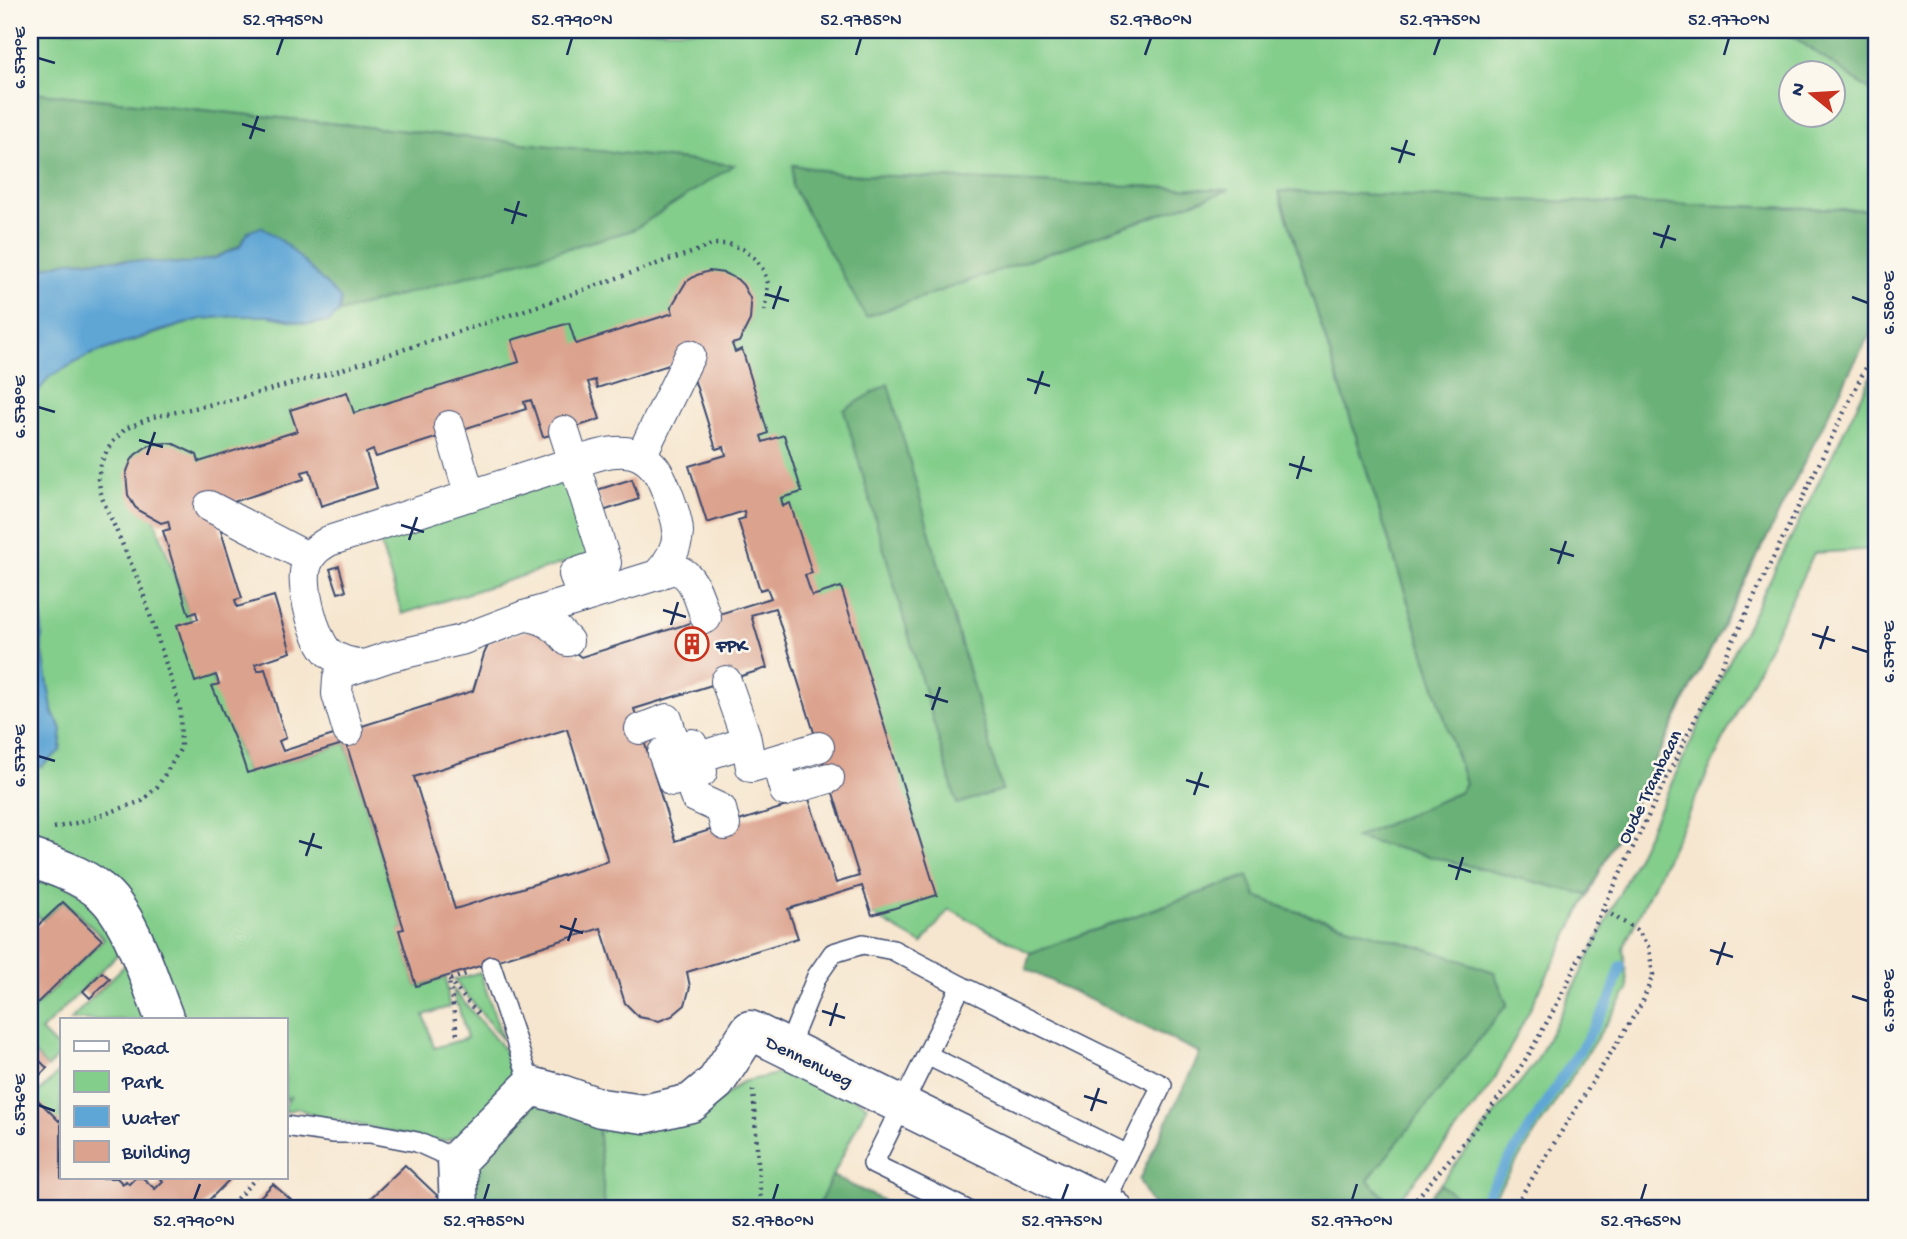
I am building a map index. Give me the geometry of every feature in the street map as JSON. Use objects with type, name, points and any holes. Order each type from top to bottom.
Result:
[{"type":"street","points":[[640,456],[690,355]]},
{"type":"street","points":[[449,426],[470,496]]},
{"type":"street","points":[[564,431],[606,563],[575,574],[582,598]]},
{"type":"street","points":[[348,731],[310,612],[304,580],[309,558],[317,548],[329,541],[574,462],[614,451],[630,452],[653,465],[658,472],[678,530],[673,553],[667,565],[657,575]]},
{"type":"street","points":[[209,506],[309,558]]},
{"type":"street","points":[[337,694],[338,678],[344,672],[388,657],[469,645],[524,617],[671,570],[680,571],[688,577],[706,618]]},
{"type":"street","points":[[524,617],[547,621],[568,641]]},
{"type":"street","points":[[321,643],[335,657],[364,665]]},
{"type":"street","points":[[726,681],[751,767],[819,747]]},
{"type":"street","points":[[657,716],[688,761],[695,797],[721,809],[725,825]]},
{"type":"street","points":[[688,761],[746,743]]},
{"type":"street","points":[[775,760],[785,791],[829,778]]},
{"type":"street","points":[[38,845],[70,872],[99,889],[110,899],[134,942],[164,1018]]},
{"type":"street","name":"Dennenweg","points":[[531,1086],[601,1108],[644,1114],[691,1103],[716,1082],[750,1030],[1106,1207]]},
{"type":"street","points":[[459,1209],[457,1160],[531,1086]]},
{"type":"lane","points":[[788,1048],[817,975],[833,953],[863,944],[893,950],[1162,1085],[1106,1207]]},
{"type":"lane","points":[[491,966],[531,1086]]},
{"type":"lane","points":[[961,986],[873,1164],[965,1209]]},
{"type":"lane","points":[[927,1055],[1128,1155]]},
{"type":"lane","points":[[287,1126],[334,1133],[382,1135],[417,1142],[457,1160]]},
{"type":"path","points":[[38,845],[85,821],[142,801],[158,786],[181,748],[180,707],[140,584],[102,498],[98,479],[101,461],[124,429],[153,417],[224,402],[334,372],[544,304],[714,244],[729,244],[743,249],[764,271],[768,284],[764,312]]},
{"type":"path","name":"Oude Trambaan","points":[[1408,1209],[1463,1143],[1528,1055],[1556,1006],[1858,384],[1877,352]]},
{"type":"path","points":[[1513,1209],[1642,1003],[1653,975],[1649,948],[1638,931],[1604,910]]},
{"type":"path","points":[[457,1034],[449,980],[491,966]]},
{"type":"path","points":[[753,1084],[761,1205]]},
{"type":"path","points":[[227,1209],[254,1180]]},
{"type":"green space","points":[[30,30],[1784,30],[1827,60],[1778,60],[1778,130],[1848,130],[1848,75],[1877,95],[1877,210],[1279,192],[1465,783],[1460,792],[1357,838],[1588,895],[1493,1082],[1450,1139],[1393,1206],[1367,1180],[1507,1004],[1494,972],[1430,950],[1288,909],[1256,896],[1247,876],[1030,953],[949,909],[922,944],[872,915],[908,887],[710,313],[143,488],[247,773],[346,743],[404,929],[400,930],[416,986],[446,977],[449,1007],[424,1015],[434,1048],[467,1038],[453,989],[513,1060],[511,1084],[467,1133],[445,1141],[427,1140],[312,1115],[298,1108],[287,1111],[287,1103],[291,1096],[287,1099],[287,1018],[172,1018],[131,911],[30,847],[30,764],[42,767],[62,729],[53,714],[42,648],[42,616],[37,594],[30,581],[30,403],[49,377],[89,355],[201,319],[270,316],[308,324],[329,322],[339,312],[733,165],[30,92]],"holes":[[[794,165],[841,174],[1226,190],[866,316]]]},
{"type":"green space","points":[[1784,30],[1877,30],[1877,95],[1848,75],[1848,60],[1827,60]]},
{"type":"green space","points":[[30,92],[734,165],[633,230],[339,312],[341,299],[287,245],[249,231],[239,246],[215,258],[186,264],[122,260],[69,261],[30,271]]},
{"type":"green space","points":[[793,165],[841,174],[1229,190],[866,317],[792,186]]},
{"type":"green space","points":[[1279,191],[1877,210],[1877,321],[1588,895],[1355,838],[1460,792],[1465,783]]},
{"type":"green space","points":[[1877,365],[1877,549],[1814,553],[1623,948],[1628,990],[1486,1209],[1471,1209],[1440,1184],[1536,1062],[1602,931],[1722,676]]},
{"type":"green space","points":[[888,384],[1002,790],[957,804],[844,410]]},
{"type":"green space","points":[[560,474],[563,485],[569,483],[592,554],[402,614],[380,542],[387,539],[384,529]]},
{"type":"green space","points":[[30,869],[86,894],[124,948],[41,1031],[60,1050],[48,1068],[30,1049],[30,1012],[104,939],[64,901],[42,920],[30,909]]},
{"type":"green space","points":[[1248,876],[1256,896],[1288,909],[1430,950],[1494,972],[1507,1004],[1368,1180],[1393,1206],[1391,1209],[1154,1209],[1139,1180],[1200,1053],[1026,969],[1030,953]]},
{"type":"green space","points":[[130,960],[153,1018],[72,1018]]},
{"type":"green space","points":[[480,972],[503,1040],[454,980]]},
{"type":"green space","points":[[798,1069],[867,1105],[817,1209],[605,1209],[597,1112],[702,1115],[742,1082]]},
{"type":"green space","points":[[60,1071],[60,1121],[57,1124],[32,1099]]},
{"type":"green space","points":[[539,1092],[597,1112],[605,1209],[474,1209],[470,1175]]},
{"type":"green space","points":[[832,1176],[901,1209],[817,1209]]},
{"type":"green space","points":[[1440,1184],[1471,1209],[1419,1209]]},
{"type":"water","points":[[262,227],[287,245],[341,299],[339,312],[329,322],[308,324],[270,316],[201,319],[89,355],[49,377],[30,403],[30,271],[69,261],[122,260],[186,264],[215,258],[239,247],[249,231]]},
{"type":"water","points":[[30,581],[37,594],[42,616],[42,648],[53,714],[62,729],[60,751],[41,767],[30,764]]},
{"type":"building","name":"FPK","points":[[709,271],[724,273],[737,279],[750,298],[750,320],[739,342],[732,344],[735,352],[742,349],[768,433],[761,436],[763,442],[784,435],[802,492],[781,498],[783,506],[790,503],[812,573],[805,575],[812,596],[841,587],[937,895],[872,915],[862,886],[788,909],[798,938],[687,972],[690,987],[685,1005],[672,1016],[659,1021],[639,1017],[625,1003],[601,928],[416,986],[399,930],[404,929],[346,743],[247,773],[212,686],[219,684],[216,675],[195,682],[177,625],[198,619],[196,612],[189,615],[163,531],[170,529],[168,521],[161,523],[141,512],[128,495],[126,474],[131,461],[146,447],[167,443],[197,455],[199,462],[297,431],[290,410],[347,392],[354,413],[519,362],[512,340],[569,323],[576,344],[673,313],[671,307],[686,282]],"holes":[[[681,361],[690,366],[716,449],[724,447],[726,455],[689,466],[707,523],[744,511],[745,518],[738,520],[760,590],[767,588],[771,598],[581,657],[539,627],[490,641],[473,691],[283,751],[279,741],[286,738],[265,669],[258,671],[255,664],[291,652],[274,596],[237,607],[235,600],[242,598],[216,515],[221,506],[304,479],[302,472],[310,470],[321,506],[377,488],[366,453],[373,450],[376,457],[526,409],[524,402],[531,400],[543,437],[564,431],[600,419],[588,382],[595,380],[597,388]],[[775,608],[859,876],[836,883],[809,799],[675,841],[634,709],[767,668],[751,615]],[[567,729],[608,861],[455,909],[414,777]]]},
{"type":"building","points":[[632,479],[639,499],[603,511],[597,490]]},
{"type":"building","points":[[339,566],[346,591],[338,593],[330,569]]},
{"type":"building","points":[[63,902],[102,940],[30,1010],[30,933]]},
{"type":"building","points":[[102,972],[110,979],[90,998],[83,991]]},
{"type":"building","points":[[30,1051],[47,1068],[32,1083],[30,1082]]},
{"type":"building","points":[[30,1092],[60,1120],[60,1180],[119,1180],[123,1184],[126,1181],[129,1184],[133,1180],[145,1180],[155,1189],[162,1180],[229,1180],[200,1209],[30,1209]]},
{"type":"building","points":[[405,1165],[443,1201],[436,1209],[359,1209]]},
{"type":"building","points":[[273,1184],[301,1209],[248,1209]]},
{"type":"waterway","points":[[1482,1209],[1487,1194],[1609,1002],[1621,966]]},
{"type":"place","name":"FPK","points":[[692,644]]}]
